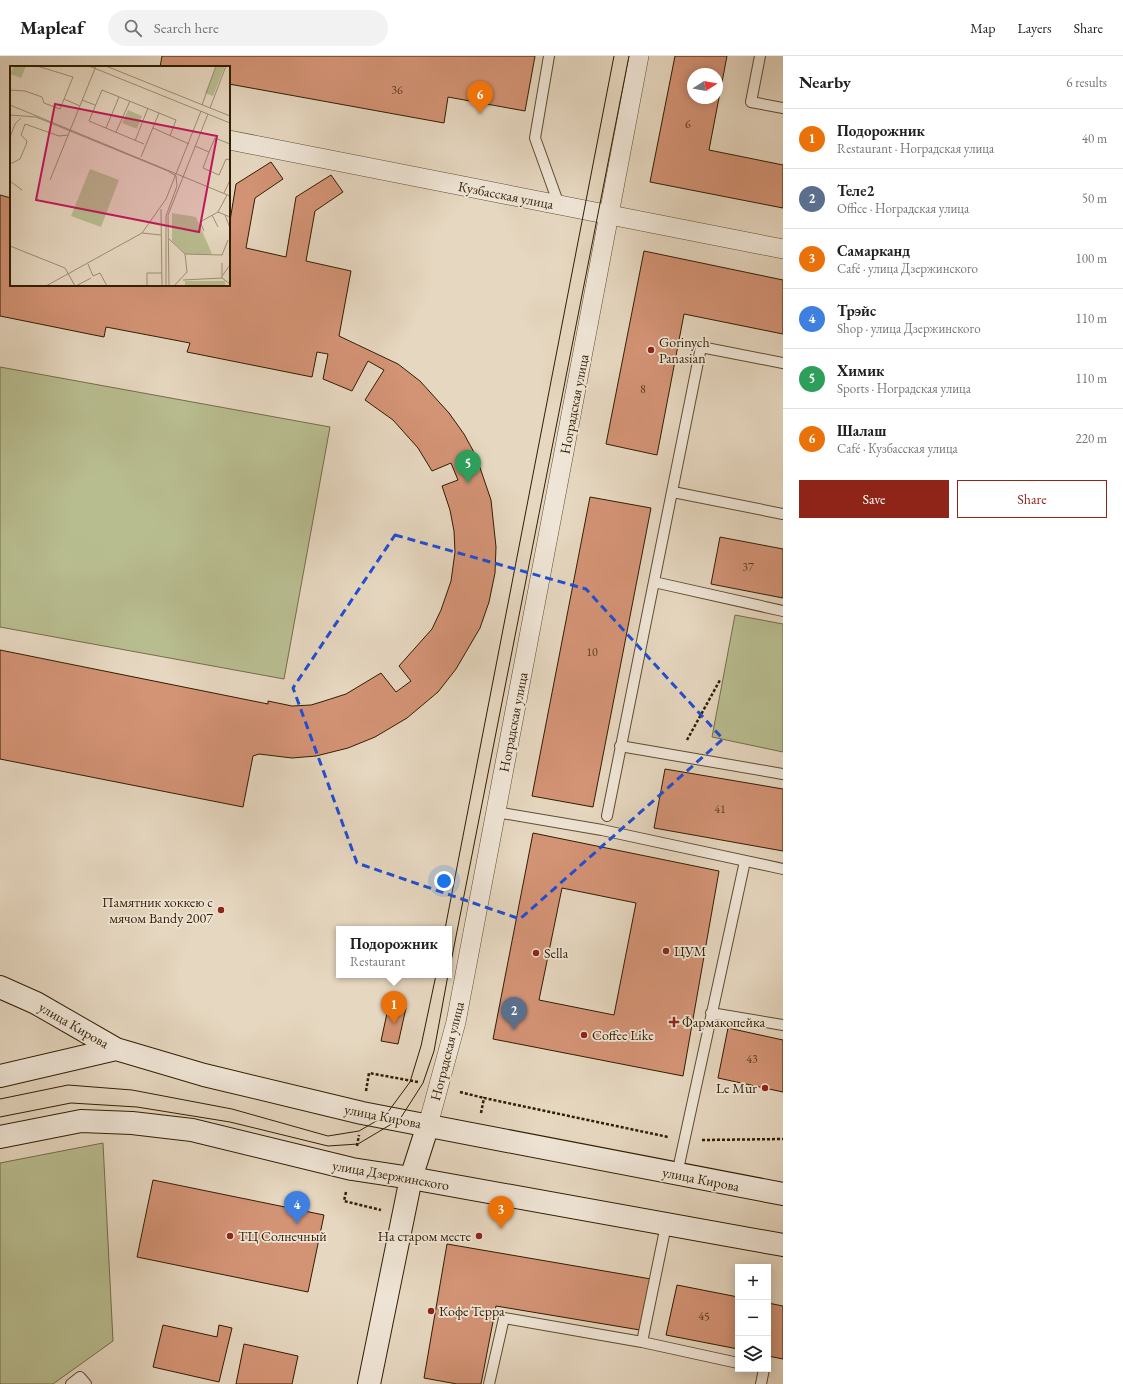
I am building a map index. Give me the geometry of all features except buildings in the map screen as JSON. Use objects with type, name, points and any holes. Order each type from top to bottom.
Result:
[{"type":"street","name":"Ноградская улица","points":[[369,1384],[411,1178],[428,1125],[456,1022],[640,56]]},
{"type":"street","name":"Кузбасская улица","points":[[230,140],[783,249]]},
{"type":"street","name":"улица Кирова","points":[[0,987],[36,1003],[116,1049],[204,1075],[362,1113],[783,1194]]},
{"type":"street","points":[[0,1076],[116,1049]]},
{"type":"street","name":"улица Дзержинского","points":[[0,1137],[81,1121],[132,1123],[192,1130],[352,1169],[411,1178],[783,1246]]},
{"type":"lane","points":[[549,56],[535,138],[559,205]]},
{"type":"lane","points":[[760,56],[751,102],[783,108]]},
{"type":"lane","points":[[607,816],[701,347],[783,363]]},
{"type":"lane","points":[[673,492],[783,514]]},
{"type":"lane","points":[[654,582],[783,611]]},
{"type":"lane","points":[[620,746],[783,774]]},
{"type":"lane","points":[[496,812],[602,830],[783,870]]},
{"type":"lane","points":[[677,1174],[745,861]]},
{"type":"lane","points":[[711,1013],[783,1025]]},
{"type":"lane","points":[[642,1342],[666,1224]]},
{"type":"lane","points":[[490,1384],[504,1318],[642,1342],[735,1362]]},
{"type":"lane","points":[[761,1384],[763,1372]]},
{"type":"lane","points":[[71,1384],[80,1377],[86,1384]]},
{"type":"path","points":[[684,746],[720,680]]},
{"type":"path","points":[[476,1136],[484,1098],[685,1141],[783,1139]]},
{"type":"highlighted area","points":[[395,535],[586,589],[723,739],[520,919],[357,863],[293,688]]},
{"type":"green space","points":[[0,367],[330,427],[284,679],[0,627]]},
{"type":"green space","points":[[735,615],[783,624],[783,752],[712,737]]},
{"type":"green space","points":[[103,1143],[113,1341],[53,1384],[0,1384],[0,1163]]},
{"type":"tram line","points":[[446,926],[614,56]]},
{"type":"tram line","points":[[452,957],[629,56]]},
{"type":"tram line","points":[[0,1099],[68,1085],[132,1090],[232,1109],[328,1136],[359,1131],[385,1116],[410,1082],[421,1046],[435,978]]},
{"type":"tram line","points":[[0,1117],[71,1103],[137,1107],[230,1122],[328,1146],[358,1144],[400,1119],[423,1083],[434,1051],[447,978]]},
{"type":"place","name":"Шалаш","points":[[480,114]]},
{"type":"place","name":"Gorinych Panasian","points":[[651,350]]},
{"type":"place","name":"Химик","points":[[468,483]]},
{"type":"place","name":"Памятник хоккею с мячом Bandy 2007","points":[[221,910]]},
{"type":"place","name":"ЦУМ","points":[[666,951]]},
{"type":"place","name":"Sella","points":[[536,953]]},
{"type":"place","name":"Фармакопейка","points":[[674,1022]]},
{"type":"place","name":"Подорожник","points":[[394,1024]]},
{"type":"place","name":"Теле2","points":[[514,1030]]},
{"type":"place","name":"Coffee Like","points":[[584,1035]]},
{"type":"place","name":"Le Mur","points":[[765,1088]]},
{"type":"place","name":"Трэйс","points":[[297,1224]]},
{"type":"place","name":"Самарканд","points":[[501,1229]]},
{"type":"place","name":"ТЦ Солнечный","points":[[230,1236]]},
{"type":"place","name":"На старом месте","points":[[479,1236]]},
{"type":"place","name":"Кофе Терра","points":[[431,1311]]}]
